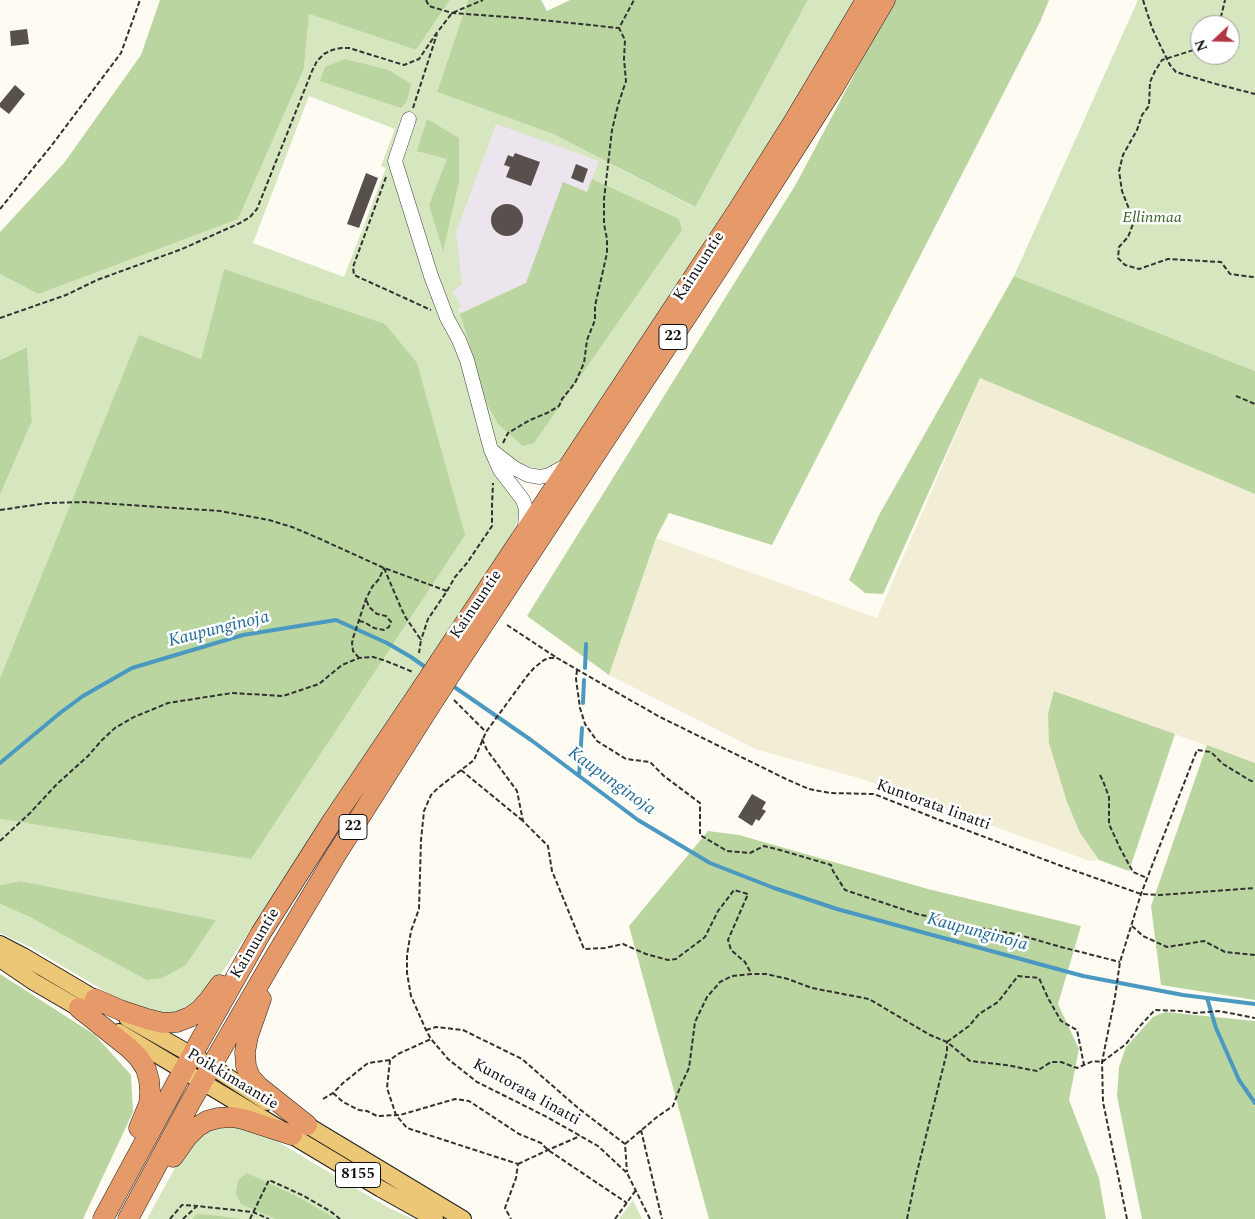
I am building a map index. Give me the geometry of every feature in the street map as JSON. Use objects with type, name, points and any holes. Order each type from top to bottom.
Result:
[{"type":"highway","name":"Kainuuntie","points":[[130,1219],[206,1074],[524,534],[748,194],[866,0]]},
{"type":"highway","name":"Kainuuntie","points":[[447,665],[572,488],[720,266],[828,95],[885,0]]},
{"type":"highway","name":"Kainuuntie","points":[[103,1219],[187,1063],[276,909],[333,820],[427,696]]},
{"type":"highway","points":[[87,1003],[120,1010],[163,1023],[176,1022],[190,1017],[209,1000],[276,909]]},
{"type":"highway","points":[[294,924],[254,1015],[245,1052],[246,1066],[250,1077],[300,1130]]},
{"type":"highway","points":[[87,1003],[139,1058],[146,1069],[149,1080],[149,1104],[114,1199]]},
{"type":"highway","points":[[130,1219],[187,1137],[197,1127],[207,1121],[232,1117],[300,1130]]},
{"type":"main road","name":"Poikkimaantie","points":[[0,944],[23,956],[87,1003],[187,1063],[300,1130],[463,1219]]},
{"type":"main road","name":"Poikkimaantie","points":[[0,959],[34,982],[87,1003]]},
{"type":"main road","name":"Poikkimaantie","points":[[300,1130],[381,1189],[435,1219]]},
{"type":"lane","points":[[409,119],[395,161],[431,276],[447,318],[467,360],[494,455],[500,470],[523,500],[526,509],[524,534]]},
{"type":"lane","points":[[494,455],[528,475],[540,477],[549,475],[570,463]]},
{"type":"path","points":[[0,209],[52,145],[121,53],[140,0]]},
{"type":"path","points":[[426,0],[429,6],[452,13],[619,28]]},
{"type":"path","points":[[0,318],[66,295],[97,280],[182,249],[240,224],[257,209],[312,71],[317,61],[324,54],[332,50],[349,48],[404,65],[419,59],[452,13],[483,0]]},
{"type":"path","points":[[619,28],[634,0]]},
{"type":"path","points":[[1143,0],[1160,47],[1170,66],[1176,72],[1255,94]]},
{"type":"path","points":[[1221,15],[1225,0]]},
{"type":"path","points":[[419,653],[428,619],[455,577],[492,526],[494,455],[508,433],[559,406],[562,399],[575,383],[584,363],[587,340],[595,320],[597,298],[607,253],[604,198],[612,130],[626,81],[625,40],[619,28]]},
{"type":"path","points":[[409,119],[438,31]]},
{"type":"path","points":[[1190,51],[1162,60],[1150,82],[1149,106],[1142,115],[1137,130],[1123,154],[1119,171],[1122,191],[1133,224],[1128,237],[1119,246],[1118,258],[1125,265],[1139,269],[1168,259],[1221,262],[1230,274],[1253,277],[1255,279]]},
{"type":"path","points":[[395,161],[386,178],[353,268],[354,275],[447,318]]},
{"type":"path","points":[[1236,396],[1255,404]]},
{"type":"path","points":[[0,510],[48,503],[84,502],[220,511],[269,520],[292,527],[384,568],[447,591]]},
{"type":"path","points":[[359,658],[353,651],[353,636],[366,599],[384,568]]},
{"type":"path","points":[[384,568],[404,613],[421,640]]},
{"type":"path","points":[[359,621],[384,630],[389,627],[391,622],[386,616],[376,614],[369,607],[366,599]]},
{"type":"path","name":"Kuntorata Iinatti","points":[[506,625],[577,670],[658,716],[786,780],[809,788],[830,792],[874,794],[1064,867],[1141,894],[1160,896],[1255,888]]},
{"type":"path","points":[[0,841],[88,756],[102,740],[115,728],[134,717],[168,703],[232,693],[283,696],[319,684],[342,666],[359,658],[373,658],[386,661],[410,671]]},
{"type":"path","name":"Kuntorata Iinatti","points":[[557,658],[544,660],[534,668],[486,732],[474,760],[431,795],[424,811],[421,840],[419,909],[411,931],[406,955],[407,973],[411,996],[426,1030],[448,1059],[477,1082],[598,1146],[627,1172],[650,1219]]},
{"type":"path","points":[[577,670],[576,679],[580,708],[585,724],[597,741],[626,759],[650,762],[664,776],[700,803],[700,835],[727,851],[750,853],[764,846],[780,850],[831,865],[845,890],[917,914],[1016,934],[1120,962]]},
{"type":"path","points":[[482,739],[487,750],[517,791],[523,821]]},
{"type":"path","points":[[1127,1219],[1103,1102],[1102,1062],[1120,962],[1141,894],[1197,750],[1211,752],[1223,764],[1251,781],[1255,781]]},
{"type":"path","points":[[461,770],[523,821],[548,846],[552,871],[584,949],[605,948],[624,944],[646,954],[668,960],[676,959],[705,937],[718,912],[734,890],[748,894],[728,940],[731,950],[745,962],[752,974]]},
{"type":"path","points":[[1100,775],[1108,797],[1109,824],[1133,872],[1147,878]]},
{"type":"path","points":[[1132,926],[1143,936],[1167,947],[1204,941],[1225,952],[1255,955]]},
{"type":"path","points":[[625,1144],[673,1106],[689,1068],[695,1022],[707,997],[720,982],[732,976],[766,974],[812,988],[869,999],[930,1035],[947,1042],[970,1061],[1037,1071],[1051,1062],[1061,1062],[1077,1068],[1093,1061],[1102,1062],[1126,1044],[1155,1010],[1195,1013],[1220,1011],[1255,1018]]},
{"type":"path","points":[[947,1042],[969,1026],[979,1014],[998,1002],[1018,976],[1039,978],[1061,1020],[1077,1030],[1084,1065]]},
{"type":"path","points":[[426,1030],[436,1026],[463,1030],[522,1059],[578,1108],[625,1144],[627,1172]]},
{"type":"path","points":[[323,1099],[333,1093],[368,1063],[390,1060],[398,1054],[431,1038]]},
{"type":"path","points":[[907,1219],[947,1052],[947,1042]]},
{"type":"path","points":[[390,1060],[387,1088],[396,1115],[407,1128],[518,1164],[580,1136]]},
{"type":"path","points":[[333,1093],[343,1102],[377,1116],[400,1115],[455,1099],[469,1100],[519,1134],[541,1143],[548,1150],[628,1203]]},
{"type":"path","points":[[641,1130],[662,1219]]},
{"type":"path","points":[[511,1219],[505,1208],[516,1178],[518,1164]]},
{"type":"path","points":[[250,1219],[269,1180],[302,1195],[340,1219]]},
{"type":"path","points":[[615,1219],[636,1190]]},
{"type":"path","points":[[170,1219],[182,1205],[253,1212],[269,1219]]},
{"type":"path","points":[[183,1219],[197,1206]]},
{"type":"shaded area","points":[[472,115],[600,161],[587,192],[563,183],[510,328],[469,342],[458,309],[462,307],[453,292],[423,203]]},
{"type":"shaded area","points":[[980,378],[1255,494],[1255,763],[1054,691],[1080,833],[1099,860],[1090,861],[862,779],[755,749],[609,675],[656,538],[877,618]]},
{"type":"green space","points":[[160,0],[450,0],[416,50],[309,14],[304,68],[238,219],[38,294],[0,274],[0,232],[64,163],[141,55]]},
{"type":"green space","points":[[450,0],[468,0],[437,92],[553,134],[694,207],[808,0],[854,0],[789,112],[566,456],[553,467],[542,470],[515,463],[503,453],[496,443],[519,508],[520,517],[503,550],[215,983],[201,999],[183,1011],[163,1016],[123,1002],[32,948],[0,933],[0,904],[30,917],[186,965],[216,920],[21,881],[0,885],[0,819],[251,859],[224,269],[201,359],[139,336],[0,678],[0,495],[32,421],[27,347],[0,360],[0,274],[38,294],[304,68],[309,14],[416,50]],"holes":[[[309,96],[395,129],[381,166],[386,168],[344,277],[253,243]],[[496,124],[599,161],[587,192],[563,182],[526,283],[460,313],[458,309],[462,307],[453,292],[462,284],[456,232]]]},
{"type":"green space","points":[[468,0],[541,0],[547,11],[570,0],[808,0],[695,207],[553,134],[437,92]]},
{"type":"green space","points":[[894,0],[1049,0],[1040,22],[772,545],[669,513],[656,538],[609,675],[527,616],[796,184]]},
{"type":"green space","name":"Ellinmaa","points":[[1138,0],[1255,0],[1255,371],[1014,276]]},
{"type":"green space","points":[[345,59],[389,70],[411,84],[407,101],[401,108],[320,81],[325,67]]},
{"type":"green space","points":[[427,119],[459,138],[459,182],[443,251],[429,205],[447,159],[417,151]]},
{"type":"green space","points":[[592,179],[679,219],[682,230],[534,443],[523,446],[498,424],[485,400],[460,314],[526,283],[563,182],[587,192]]},
{"type":"green space","points":[[224,269],[385,324],[417,363],[465,535],[251,859],[0,819],[0,678],[139,335],[201,359]]},
{"type":"green space","points":[[1014,276],[1255,371],[1255,494],[980,378],[883,594],[865,593],[849,580],[879,515]]},
{"type":"green space","points":[[27,347],[32,421],[0,495],[0,360]]},
{"type":"green space","points":[[1054,691],[1175,734],[1129,871],[1099,860],[1080,833],[1067,802],[1049,743],[1048,714]]},
{"type":"green space","points":[[1207,745],[1255,763],[1255,1000],[1161,985],[1151,906]]},
{"type":"green space","points":[[708,831],[739,835],[928,889],[1081,926],[1058,1004],[1079,1049],[1069,1100],[1099,1178],[1106,1219],[709,1219],[629,926]]},
{"type":"green space","points":[[21,881],[216,920],[186,965],[162,978],[147,980],[30,917],[0,904],[0,885]]},
{"type":"green space","points":[[0,974],[95,1035],[131,1075],[133,1112],[83,1219],[0,1219]]},
{"type":"green space","points":[[1165,1012],[1255,1021],[1255,1219],[1142,1219],[1117,1096],[1119,1067],[1126,1047],[1153,1017]]},
{"type":"green space","points":[[222,1124],[258,1130],[387,1207],[413,1219],[147,1219],[187,1146],[199,1132]]},
{"type":"green space","points":[[247,1173],[300,1198],[336,1219],[276,1219],[241,1204],[236,1194],[238,1180]]},
{"type":"green space","points":[[633,1200],[642,1219],[619,1219]]},
{"type":"green space","points":[[197,1214],[212,1215],[241,1219],[192,1219]]},
{"type":"building","points":[[27,29],[29,44],[11,46],[10,31]]},
{"type":"building","points":[[15,85],[25,94],[9,114],[0,107],[0,103]]},
{"type":"building","points":[[515,153],[540,162],[531,186],[506,177],[510,167],[504,165],[508,155],[513,157]]},
{"type":"building","points":[[576,164],[588,169],[583,183],[571,178]]},
{"type":"building","points":[[366,173],[378,178],[359,228],[347,224]]},
{"type":"building","points":[[507,204],[519,208],[523,220],[519,232],[507,236],[495,232],[491,220],[495,208]]},
{"type":"building","points":[[752,794],[766,802],[762,809],[766,811],[759,821],[756,819],[752,826],[738,817]]},
{"type":"waterway","name":"Kaupunginoja","points":[[0,763],[83,696],[132,668],[243,635],[336,620],[387,643],[428,669]]},
{"type":"waterway","points":[[585,668],[586,644]]},
{"type":"waterway","points":[[583,703],[584,680]]},
{"type":"waterway","name":"Kaupunginoja","points":[[450,684],[531,740],[638,820],[710,863],[774,888],[837,909],[1083,976],[1183,995],[1255,1004]]},
{"type":"waterway","points":[[579,776],[582,728]]},
{"type":"waterway","points":[[1207,998],[1216,1028],[1239,1080],[1255,1103]]}]
